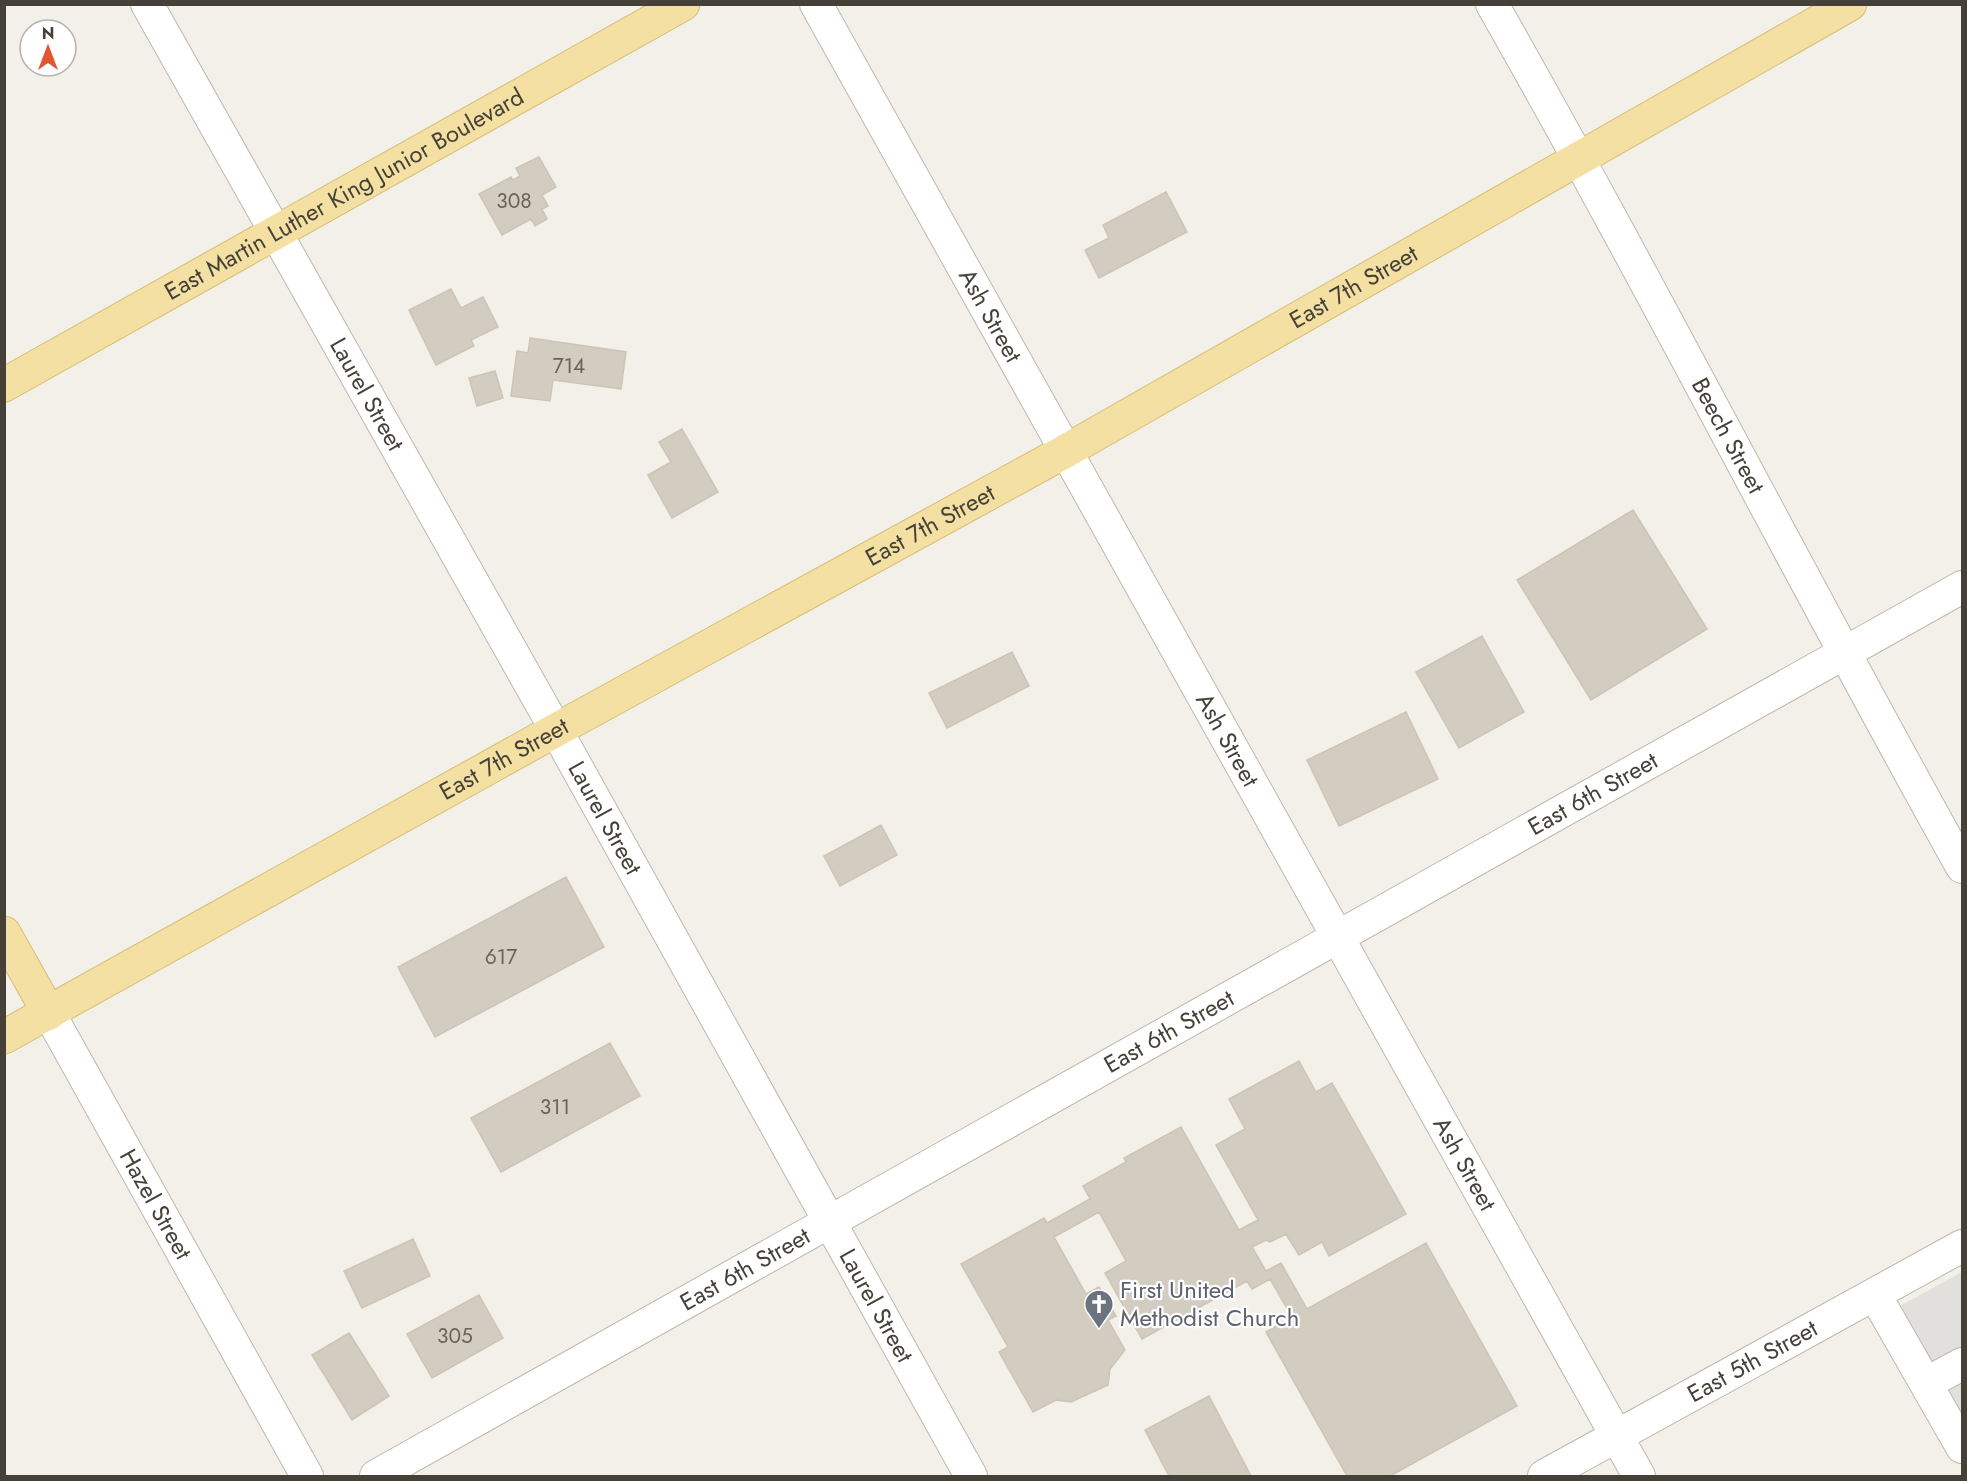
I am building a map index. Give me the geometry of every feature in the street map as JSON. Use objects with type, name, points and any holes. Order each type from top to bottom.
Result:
[{"type":"main road","name":"East Martin Luther King Junior Boulevard","points":[[4,385],[274,231],[683,4]]},
{"type":"main road","name":"East 7th Street","points":[[4,1037],[556,730],[1064,452],[1850,4]]},
{"type":"main road","name":"Hazel Street","points":[[4,933],[50,1013]]},
{"type":"street","name":"Laurel Street","points":[[147,4],[556,730],[971,1476]]},
{"type":"street","name":"Ash Street","points":[[816,4],[1064,452],[1639,1476]]},
{"type":"street","name":"Beech Street","points":[[1492,4],[1579,158],[1843,654],[1962,867]]},
{"type":"street","name":"East 6th Street","points":[[376,1476],[1962,587]]},
{"type":"street","name":"Hazel Street","points":[[50,1013],[307,1476]]},
{"type":"street","name":"East 5th Street","points":[[1544,1476],[1962,1246]]},
{"type":"street","points":[[1875,1295],[1962,1447]]},
{"type":"street","points":[[1927,1383],[1962,1364]]},
{"type":"shaded area","points":[[1962,1272],[1962,1426],[1898,1307]]},
{"type":"building","points":[[539,157],[556,187],[542,195],[548,206],[542,209],[547,219],[535,226],[531,219],[502,235],[479,194],[511,177],[513,180],[520,176],[516,168]]},
{"type":"building","points":[[1166,192],[1187,232],[1099,278],[1085,250],[1109,238],[1103,225]]},
{"type":"building","points":[[451,289],[461,308],[483,297],[498,327],[471,340],[474,346],[436,365],[409,310]]},
{"type":"building","points":[[530,338],[626,352],[621,389],[553,380],[550,401],[511,396],[517,351],[528,353]]},
{"type":"building","points":[[495,371],[503,398],[477,406],[469,378]]},
{"type":"building","points":[[682,429],[718,492],[672,518],[648,475],[671,462],[659,442]]},
{"type":"building","points":[[1633,510],[1707,629],[1591,700],[1517,580]]},
{"type":"building","points":[[1482,636],[1524,712],[1459,748],[1416,672]]},
{"type":"building","points":[[1012,652],[1029,686],[947,728],[929,693]]},
{"type":"building","points":[[1406,712],[1438,779],[1339,826],[1307,760]]},
{"type":"building","points":[[881,825],[897,855],[840,886],[824,856]]},
{"type":"building","points":[[566,877],[604,947],[435,1037],[398,967]]},
{"type":"building","points":[[610,1043],[640,1096],[501,1172],[471,1118]]},
{"type":"building","points":[[1299,1061],[1316,1092],[1332,1083],[1406,1214],[1329,1256],[1322,1242],[1299,1255],[1286,1234],[1270,1242],[1266,1240],[1252,1247],[1266,1271],[1281,1263],[1307,1309],[1426,1243],[1517,1406],[1390,1476],[1347,1476],[1266,1332],[1292,1317],[1270,1279],[1252,1289],[1247,1281],[1142,1339],[1105,1273],[1126,1261],[1099,1212],[1054,1237],[1086,1294],[1099,1287],[1116,1316],[1108,1320],[1125,1350],[1110,1369],[1108,1385],[1071,1402],[1056,1400],[1033,1412],[999,1352],[1008,1347],[961,1264],[1044,1218],[1047,1223],[1090,1199],[1083,1186],[1126,1162],[1124,1158],[1181,1127],[1239,1230],[1258,1220],[1216,1145],[1245,1129],[1229,1099]]},
{"type":"building","points":[[413,1239],[430,1276],[362,1308],[344,1271]]},
{"type":"building","points":[[479,1295],[503,1338],[432,1378],[407,1334]]},
{"type":"building","points":[[349,1333],[389,1396],[352,1420],[312,1355]]},
{"type":"building","points":[[1209,1396],[1251,1476],[1169,1476],[1145,1430]]},
{"type":"place","name":"First United Methodist Church","points":[[1099,1330]]}]
